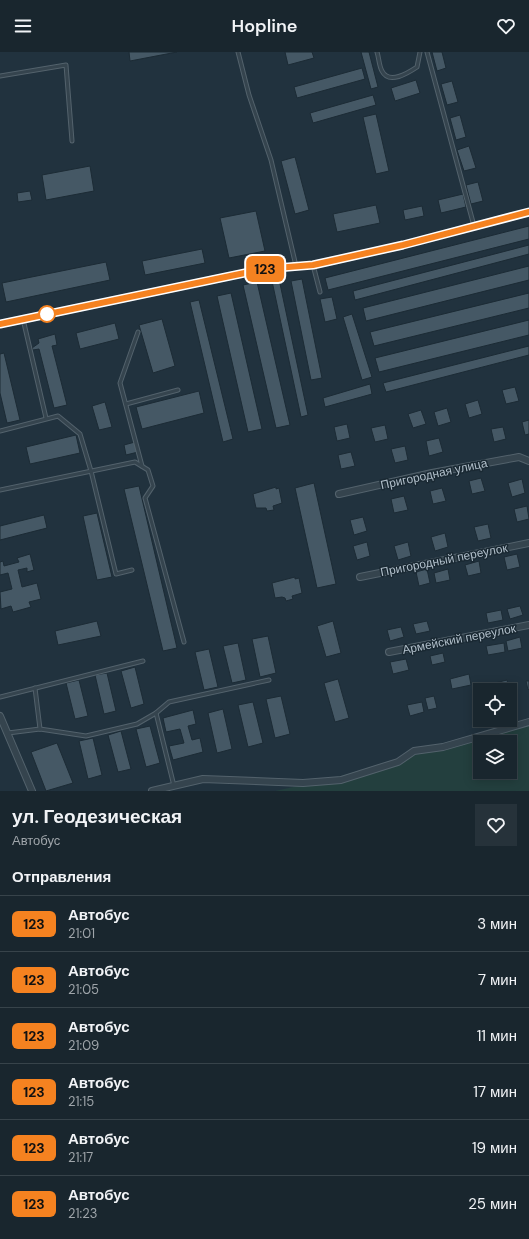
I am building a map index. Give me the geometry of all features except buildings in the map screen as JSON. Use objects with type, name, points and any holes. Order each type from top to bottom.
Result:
[{"type":"street","points":[[0,324],[264,269],[313,265],[403,245],[529,212]]},
{"type":"street","name":"Пригородная улица","points":[[339,494],[432,473],[519,456],[529,461]]},
{"type":"street","name":"Пригородный переулок","points":[[360,577],[529,543]]},
{"type":"street","name":"Армейский переулок","points":[[389,652],[529,625]]},
{"type":"street","points":[[0,716],[32,791]]},
{"type":"street","points":[[152,791],[203,779],[303,783],[340,780],[398,762],[414,751],[443,747],[529,722]]},
{"type":"lane","points":[[238,52],[249,96],[271,160],[297,267]]},
{"type":"lane","points":[[377,52],[382,71],[385,76],[394,78],[407,74],[417,67],[420,52]]},
{"type":"lane","points":[[427,52],[474,226]]},
{"type":"lane","points":[[0,76],[66,65],[72,141]]},
{"type":"lane","points":[[313,265],[320,292]]},
{"type":"lane","points":[[23,319],[46,418]]},
{"type":"lane","points":[[138,332],[120,383],[142,466]]},
{"type":"lane","points":[[126,404],[178,390]]},
{"type":"lane","points":[[0,430],[58,416],[80,434],[91,471],[116,574],[132,570]]},
{"type":"lane","points":[[0,490],[135,462],[148,470],[153,486],[145,498],[184,642]]},
{"type":"lane","points":[[0,697],[143,661]]},
{"type":"lane","points":[[7,733],[40,729],[86,736],[137,724],[156,714],[169,702],[269,680]]},
{"type":"lane","points":[[35,688],[40,729]]},
{"type":"lane","points":[[156,714],[174,786]]},
{"type":"green space","points":[[529,723],[529,791],[275,791],[337,777],[473,739],[473,779],[517,779],[517,735],[486,735]]},
{"type":"bus line","name":"123","points":[[0,324],[264,269],[313,265],[403,245],[529,212]]}]
